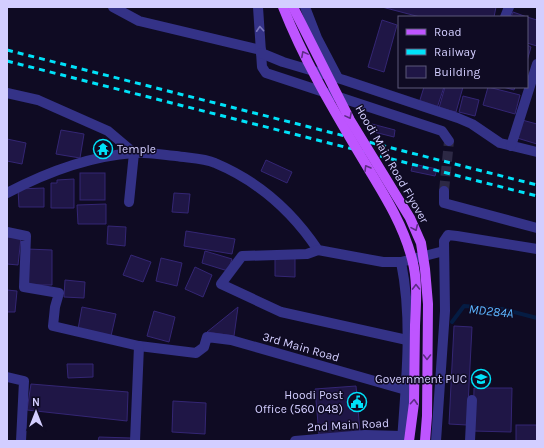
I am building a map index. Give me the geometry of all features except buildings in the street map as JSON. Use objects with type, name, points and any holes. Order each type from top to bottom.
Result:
[{"type":"main road","name":"Hoodi Main Road Flyover","points":[[283,7],[294,34],[341,123],[401,224],[412,259],[416,282],[414,403],[405,439]]},
{"type":"main road","name":"Hoodi Main Road Flyover","points":[[293,7],[350,120],[410,218],[421,243],[426,269],[428,304],[425,441]]},
{"type":"street","points":[[113,7],[140,21],[261,52],[283,62],[338,78],[458,118],[472,124],[500,143],[537,152]]},
{"type":"street","points":[[269,7],[258,8],[262,67],[266,73],[442,131],[449,141]]},
{"type":"street","points":[[305,7],[317,38],[338,78]]},
{"type":"street","points":[[511,146],[537,64]]},
{"type":"street","points":[[7,93],[38,100],[108,131],[134,153]]},
{"type":"street","points":[[129,202],[134,153]]},
{"type":"street","points":[[7,193],[31,180],[94,160],[134,153],[185,157],[214,163],[252,183],[286,209],[318,250]]},
{"type":"street","points":[[444,191],[444,203],[537,228]]},
{"type":"street","points":[[7,232],[26,236],[24,287],[59,293],[55,307],[53,326],[139,346],[136,441]]},
{"type":"street","points":[[436,441],[446,311],[444,241],[448,235],[537,249]]},
{"type":"street","points":[[407,340],[281,312],[221,284],[242,256],[306,254],[318,250],[376,261],[401,262],[444,251]]},
{"type":"street","points":[[401,262],[407,295],[405,439]]},
{"type":"street","name":"3rd Main Road","points":[[139,346],[196,353],[204,347],[207,337],[231,340],[406,390]]},
{"type":"street","points":[[7,377],[24,381],[21,441]]},
{"type":"street","points":[[470,441],[472,400]]},
{"type":"street","name":"2nd Main Road","points":[[295,441],[366,438],[405,439]]},
{"type":"waterway","name":"MD284A","points":[[452,322],[464,306],[502,309],[537,318]]},
{"type":"tunnel","points":[[444,191],[449,141]]},
{"type":"railway","points":[[7,50],[537,185]]},
{"type":"railway","points":[[7,61],[537,196]]},
{"type":"place","name":"Temple","points":[[103,149]]},
{"type":"place","name":"Government PUC","points":[[481,379]]},
{"type":"place","name":"Hoodi Post Office (560 048)","points":[[357,402]]}]
